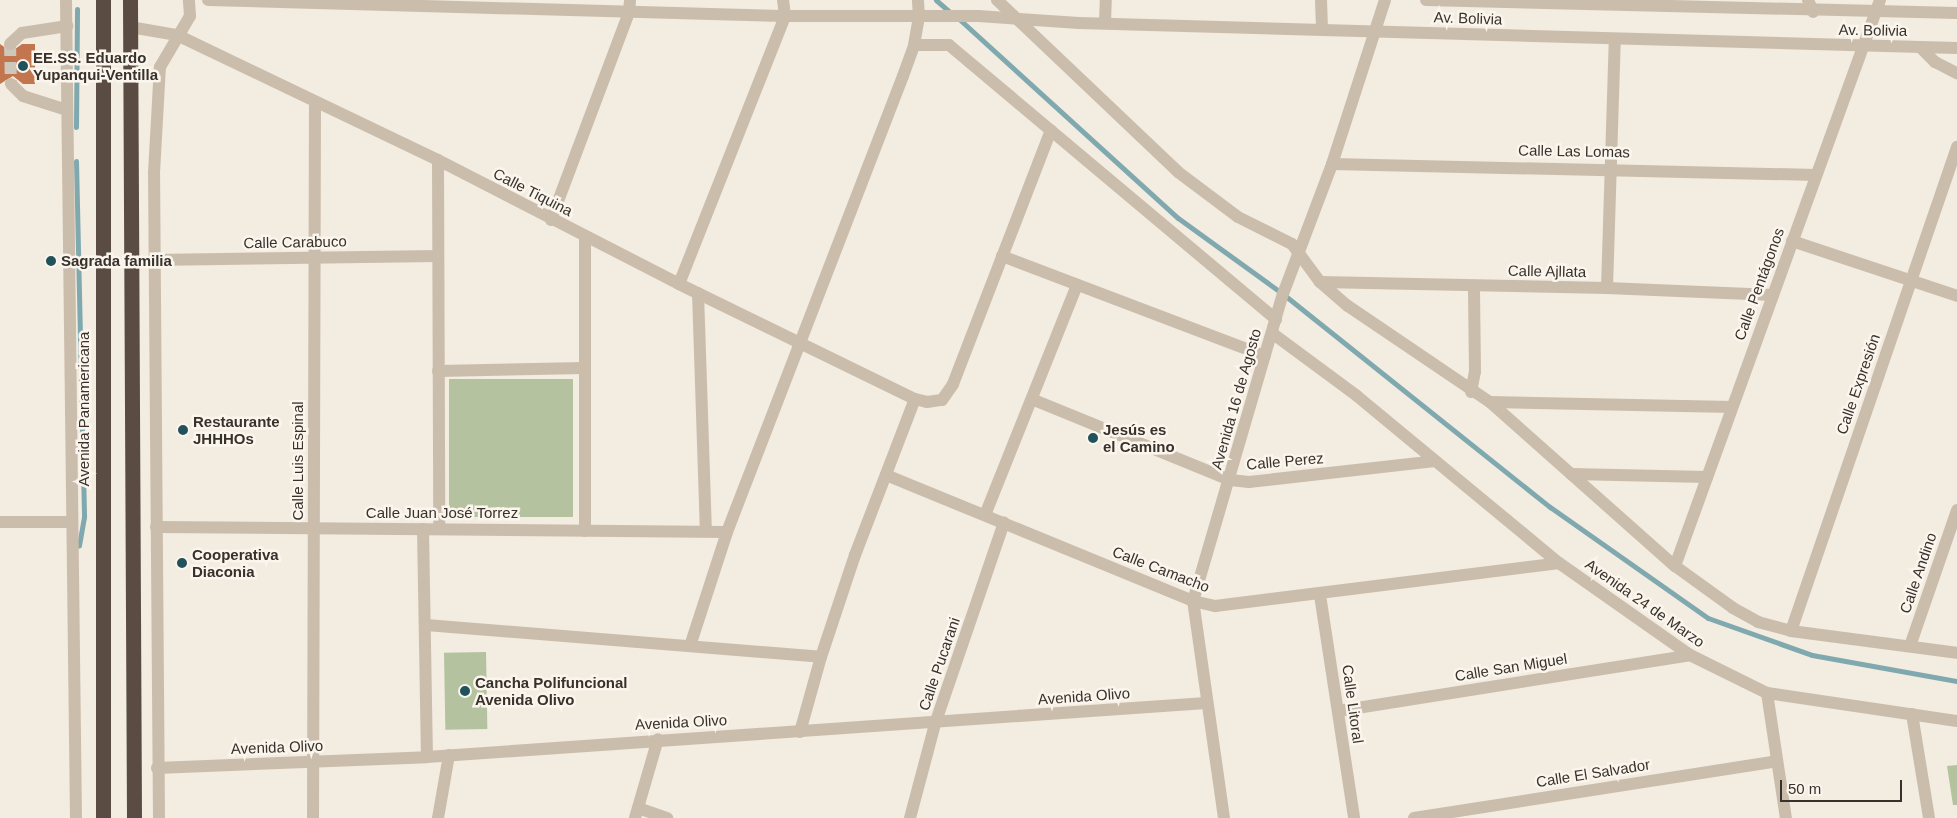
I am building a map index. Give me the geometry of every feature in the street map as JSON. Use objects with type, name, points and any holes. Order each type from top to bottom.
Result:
[{"type":"highway","name":"Avenida Panamericana","points":[[103,0],[103,818]]},
{"type":"highway","points":[[130,0],[134,818]]},
{"type":"street","points":[[66,0],[76,818]]},
{"type":"street","points":[[159,818],[153,260],[160,67],[177,35],[190,16],[189,0]]},
{"type":"street","name":"Av. Bolivia","points":[[208,0],[630,6],[784,16],[1016,17],[1105,23],[1957,48]]},
{"type":"street","points":[[679,284],[784,16],[784,0]]},
{"type":"street","points":[[690,646],[727,532],[801,344],[914,45],[919,16],[918,0]]},
{"type":"street","points":[[998,0],[1178,172],[1238,217],[1285,239],[1298,250],[1320,282],[1472,392],[1490,402],[1675,566],[1733,608],[1758,622],[1791,631],[1957,653]]},
{"type":"street","points":[[1105,23],[1106,0]]},
{"type":"street","points":[[1321,0],[1322,29]]},
{"type":"street","name":"Avenida 16 de Agosto","points":[[1224,818],[1206,704],[1193,601],[1298,250],[1332,164],[1385,0]]},
{"type":"street","name":"Av. Bolivia","points":[[1426,0],[1810,6],[1875,12],[1957,13]]},
{"type":"street","name":"Calle Pentágonos","points":[[1675,566],[1880,0]]},
{"type":"street","points":[[551,220],[630,6]]},
{"type":"street","points":[[10,44],[22,33],[67,26]]},
{"type":"street","name":"Calle Tiquina","points":[[130,27],[177,35],[314,103],[438,160],[551,220],[915,399]]},
{"type":"street","points":[[1607,288],[1614,39]]},
{"type":"street","points":[[914,45],[949,44],[1276,319]]},
{"type":"street","points":[[1920,48],[1935,62],[1957,73]]},
{"type":"street","points":[[11,84],[23,96],[67,110]]},
{"type":"street","name":"Calle Luis Espinal","points":[[313,818],[315,529],[314,103]]},
{"type":"street","points":[[800,732],[821,657],[915,399],[936,402],[948,394],[1051,130]]},
{"type":"street","name":"Calle Expresión","points":[[1791,631],[1957,147]]},
{"type":"street","points":[[438,160],[439,529]]},
{"type":"street","name":"Calle Las Lomas","points":[[1332,164],[1611,168],[1816,176]]},
{"type":"street","points":[[585,236],[585,531]]},
{"type":"street","points":[[1792,241],[1957,296]]},
{"type":"street","name":"Calle Carabuco","points":[[153,260],[438,256]]},
{"type":"street","points":[[1002,256],[1265,356]]},
{"type":"street","name":"Calle Ajllata","points":[[1320,282],[1607,288],[1773,295]]},
{"type":"street","points":[[985,515],[1034,400],[1078,285]]},
{"type":"street","points":[[1472,392],[1475,372],[1474,286]]},
{"type":"street","points":[[698,293],[706,530]]},
{"type":"street","name":"Avenida 24 de Marzo","points":[[1272,333],[1357,396],[1559,563],[1690,655],[1767,693],[1957,721]]},
{"type":"street","points":[[438,370],[585,368]]},
{"type":"street","name":"Calle Perez","points":[[1034,400],[1230,480],[1249,482],[1435,461]]},
{"type":"street","points":[[1490,402],[1732,407]]},
{"type":"street","points":[[1571,474],[1707,477]]},
{"type":"street","name":"Calle Camacho","points":[[886,475],[1193,601],[1215,606],[1320,595],[1559,563]]},
{"type":"street","name":"Calle Andino","points":[[1910,646],[1957,510]]},
{"type":"street","points":[[0,522],[72,522]]},
{"type":"street","name":"Calle Pucarani","points":[[910,818],[935,724],[1004,523]]},
{"type":"street","name":"Calle Juan José Torrez","points":[[156,527],[585,531],[706,530],[727,532]]},
{"type":"street","points":[[423,529],[427,757]]},
{"type":"street","name":"Calle Litoral","points":[[1320,595],[1354,818]]},
{"type":"street","points":[[426,625],[821,657]]},
{"type":"street","name":"Calle San Miguel","points":[[1338,711],[1690,655]]},
{"type":"street","points":[[1767,693],[1786,818]]},
{"type":"street","name":"Avenida Olivo","points":[[157,768],[427,757],[658,739],[935,724],[1206,704]]},
{"type":"street","points":[[1912,714],[1929,818]]},
{"type":"street","points":[[658,739],[637,813],[667,818]]},
{"type":"street","points":[[438,818],[449,755]]},
{"type":"street","name":"Calle El Salvador","points":[[1414,818],[1777,761]]},
{"type":"green space","points":[[449,379],[573,379],[573,517],[449,517]]},
{"type":"green space","name":"Cancha Polifuncional Avenida Olivo","points":[[486,652],[487,729],[445,730],[444,653]]},
{"type":"green space","points":[[1957,765],[1957,805],[1953,805],[1947,766]]},
{"type":"building","points":[[0,44],[11,52],[22,44],[35,44],[35,84],[23,84],[13,76],[0,84]]},
{"type":"waterway","points":[[936,0],[951,13]]},
{"type":"waterway","points":[[76,127],[77,9]]},
{"type":"waterway","points":[[958,18],[1178,218],[1283,294],[1550,507],[1708,618],[1812,655],[1957,681]]},
{"type":"waterway","points":[[76,161],[84,517],[79,546]]},
{"type":"tunnel","points":[[10,44],[11,84]]},
{"type":"place","name":"EE.SS. Eduardo Yupanqui-Ventilla","points":[[23,66]]},
{"type":"place","name":"Sagrada familia","points":[[51,261]]},
{"type":"place","name":"Restaurante JHHHOs","points":[[183,430]]},
{"type":"place","name":"Jesús es el Camino","points":[[1093,438]]},
{"type":"place","name":"Cooperativa Diaconia","points":[[182,563]]},
{"type":"place","name":"Cancha Polifuncional Avenida Olivo","points":[[465,691]]}]
